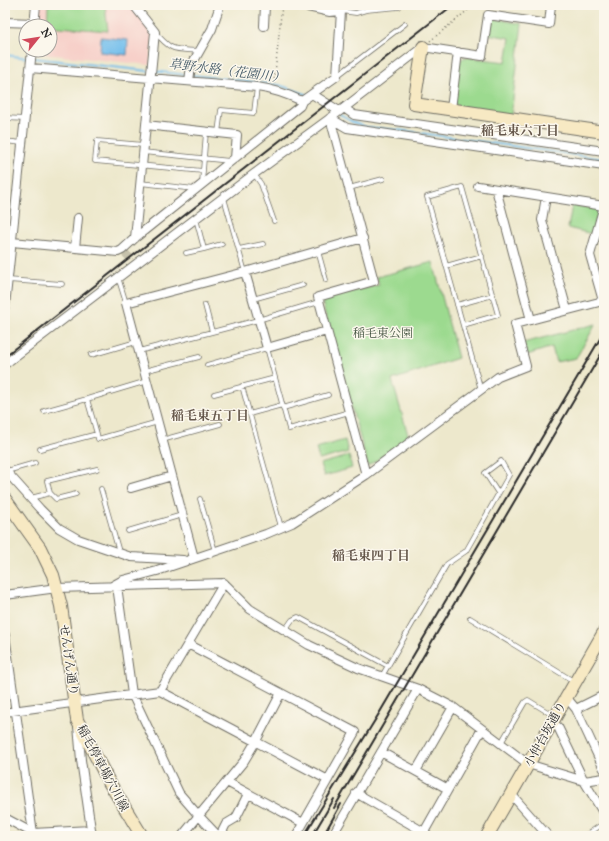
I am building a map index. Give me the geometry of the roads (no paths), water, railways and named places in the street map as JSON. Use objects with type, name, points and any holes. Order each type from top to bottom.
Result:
[{"type":"street","points":[[35,18],[36,5]]},
{"type":"street","points":[[135,238],[155,32],[136,8],[136,5]]},
{"type":"street","points":[[190,81],[191,66],[212,29],[220,5]]},
{"type":"street","points":[[264,26],[265,5]]},
{"type":"street","points":[[9,242],[118,252],[123,251],[135,238],[300,106],[302,101],[337,76],[341,8],[330,12],[299,5]]},
{"type":"street","points":[[5,364],[118,277],[133,262],[223,198],[423,47],[482,56],[488,15],[549,24],[551,5]]},
{"type":"street","points":[[5,22],[18,23]]},
{"type":"street","points":[[423,47],[414,104],[604,132]]},
{"type":"street","points":[[451,109],[458,52]]},
{"type":"street","points":[[5,306],[8,280],[9,242],[25,119],[31,58]]},
{"type":"street","points":[[30,68],[257,87],[273,89],[302,101]]},
{"type":"street","points":[[312,94],[354,115],[604,151]]},
{"type":"street","points":[[330,118],[347,128],[604,166]]},
{"type":"street","points":[[330,118],[374,281],[318,297],[366,475]]},
{"type":"street","points":[[146,125],[237,135],[234,160]]},
{"type":"street","points":[[114,586],[123,580],[157,571],[282,528],[292,523],[366,475],[498,377],[526,366],[515,324],[603,300],[590,255],[604,206],[478,186]]},
{"type":"street","points":[[496,189],[531,320]]},
{"type":"street","points":[[546,198],[542,220],[568,310]]},
{"type":"street","points":[[75,248],[78,218]]},
{"type":"street","points":[[190,559],[182,515],[126,303],[245,272],[363,238]]},
{"type":"street","points":[[245,272],[266,348],[327,332]]},
{"type":"street","points":[[6,471],[59,528],[78,539],[131,557],[190,559]]},
{"type":"street","points":[[131,488],[172,476]]},
{"type":"street","name":"せんげん通り","points":[[5,499],[40,548],[53,575],[57,588],[75,703],[91,833]]},
{"type":"street","points":[[5,595],[57,588],[224,583],[250,609],[323,651],[358,668],[418,689],[453,707],[528,764],[584,782],[604,778]]},
{"type":"street","points":[[160,691],[224,583]]},
{"type":"street","points":[[114,586],[132,694],[179,793],[219,836],[226,824],[236,818],[248,794]]},
{"type":"street","name":"小仲台坂通り","points":[[487,836],[604,632]]},
{"type":"street","points":[[5,635],[32,834]]},
{"type":"street","points":[[188,644],[356,732],[296,836]]},
{"type":"street","points":[[332,836],[418,689]]},
{"type":"street","points":[[5,712],[160,691],[328,780]]},
{"type":"street","points":[[182,836],[244,761],[281,693]]},
{"type":"street","points":[[576,710],[604,695]]},
{"type":"street","points":[[566,697],[576,710],[604,769]]},
{"type":"street","points":[[416,771],[453,707]]},
{"type":"street","name":"稲毛停車場穴川線","points":[[77,720],[109,782],[142,836]]},
{"type":"street","points":[[553,720],[558,727],[584,782],[604,814]]},
{"type":"street","points":[[356,793],[425,834],[482,728]]},
{"type":"street","points":[[381,752],[448,789]]},
{"type":"street","points":[[227,782],[303,823]]},
{"type":"street","points":[[511,794],[548,836]]},
{"type":"street","points":[[5,818],[32,834],[91,833]]},
{"type":"lane","points":[[341,8],[356,13],[366,10],[399,7],[399,5]]},
{"type":"lane","points":[[337,76],[405,24]]},
{"type":"lane","points":[[155,32],[173,49],[199,52]]},
{"type":"lane","points":[[218,133],[221,110],[254,113],[257,87]]},
{"type":"lane","points":[[5,118],[25,119]]},
{"type":"lane","points":[[140,183],[199,187],[203,171],[206,132]]},
{"type":"lane","points":[[5,141],[22,143]]},
{"type":"lane","points":[[203,171],[142,164],[94,161],[97,141],[204,158],[234,160]]},
{"type":"lane","points":[[254,174],[261,184],[274,221]]},
{"type":"lane","points":[[349,188],[383,178]]},
{"type":"lane","points":[[462,325],[498,315],[462,187],[427,197],[457,305],[462,325],[480,390]]},
{"type":"lane","points":[[223,198],[245,272]]},
{"type":"lane","points":[[196,218],[204,249]]},
{"type":"lane","points":[[186,253],[222,244]]},
{"type":"lane","points":[[239,250],[263,244]]},
{"type":"lane","points":[[318,251],[326,280]]},
{"type":"lane","points":[[446,266],[482,256]]},
{"type":"lane","points":[[118,277],[126,303]]},
{"type":"lane","points":[[8,280],[62,284]]},
{"type":"lane","points":[[252,299],[303,285]]},
{"type":"lane","points":[[457,305],[492,296]]},
{"type":"lane","points":[[139,352],[319,302]]},
{"type":"lane","points":[[205,306],[212,332]]},
{"type":"lane","points":[[91,355],[136,342]]},
{"type":"lane","points":[[207,365],[266,348],[289,429],[349,412]]},
{"type":"lane","points":[[144,371],[199,357]]},
{"type":"lane","points":[[214,394],[275,378]]},
{"type":"lane","points":[[44,411],[147,381]]},
{"type":"lane","points":[[242,386],[282,528]]},
{"type":"lane","points":[[250,414],[328,395]]},
{"type":"lane","points":[[87,399],[98,439],[158,422]]},
{"type":"lane","points":[[162,440],[220,424]]},
{"type":"lane","points":[[40,449],[97,434]]},
{"type":"lane","points":[[382,676],[447,564],[466,551],[509,475],[501,461],[485,473],[498,493]]},
{"type":"lane","points":[[6,471],[35,463]]},
{"type":"lane","points":[[76,494],[56,499],[50,493],[47,481],[97,469]]},
{"type":"lane","points":[[101,489],[120,554]]},
{"type":"lane","points":[[30,498],[50,493]]},
{"type":"lane","points":[[200,499],[215,550]]},
{"type":"lane","points":[[128,531],[182,515]]},
{"type":"lane","points":[[285,630],[292,620],[298,617],[388,666]]},
{"type":"lane","points":[[470,618],[575,682]]},
{"type":"lane","points":[[501,743],[525,702],[528,700],[553,720]]},
{"type":"lane","points":[[585,836],[604,823]]},
{"type":"water","points":[[101,37],[128,40],[127,55],[100,52]]},
{"type":"waterway","name":"草野水路（花園川）","points":[[5,55],[18,57]]},
{"type":"waterway","name":"草野水路（花園川）","points":[[33,58],[148,71]]},
{"type":"waterway","name":"草野水路（花園川）","points":[[152,71],[188,75]]},
{"type":"waterway","name":"草野水路（花園川）","points":[[192,75],[279,85],[308,95]]},
{"type":"waterway","name":"草野水路（花園川）","points":[[340,115],[352,122],[366,127],[406,131],[604,159]]},
{"type":"tunnel","points":[[124,252],[131,259]]},
{"type":"railway","points":[[5,356],[453,5]]},
{"type":"railway","points":[[304,836],[380,712],[604,332]]},
{"type":"railway","points":[[334,808],[604,349]]},
{"type":"railway","points":[[312,836],[334,799]]},
{"type":"railway","points":[[323,836],[341,804]]},
{"type":"district","name":"稲毛東六丁目","points":[[520,131]]},
{"type":"district","name":"稲毛東五丁目","points":[[210,416]]},
{"type":"district","name":"稲毛東四丁目","points":[[371,556]]},
{"type":"park label","name":"稲毛東公園","points":[[383,333]]}]
